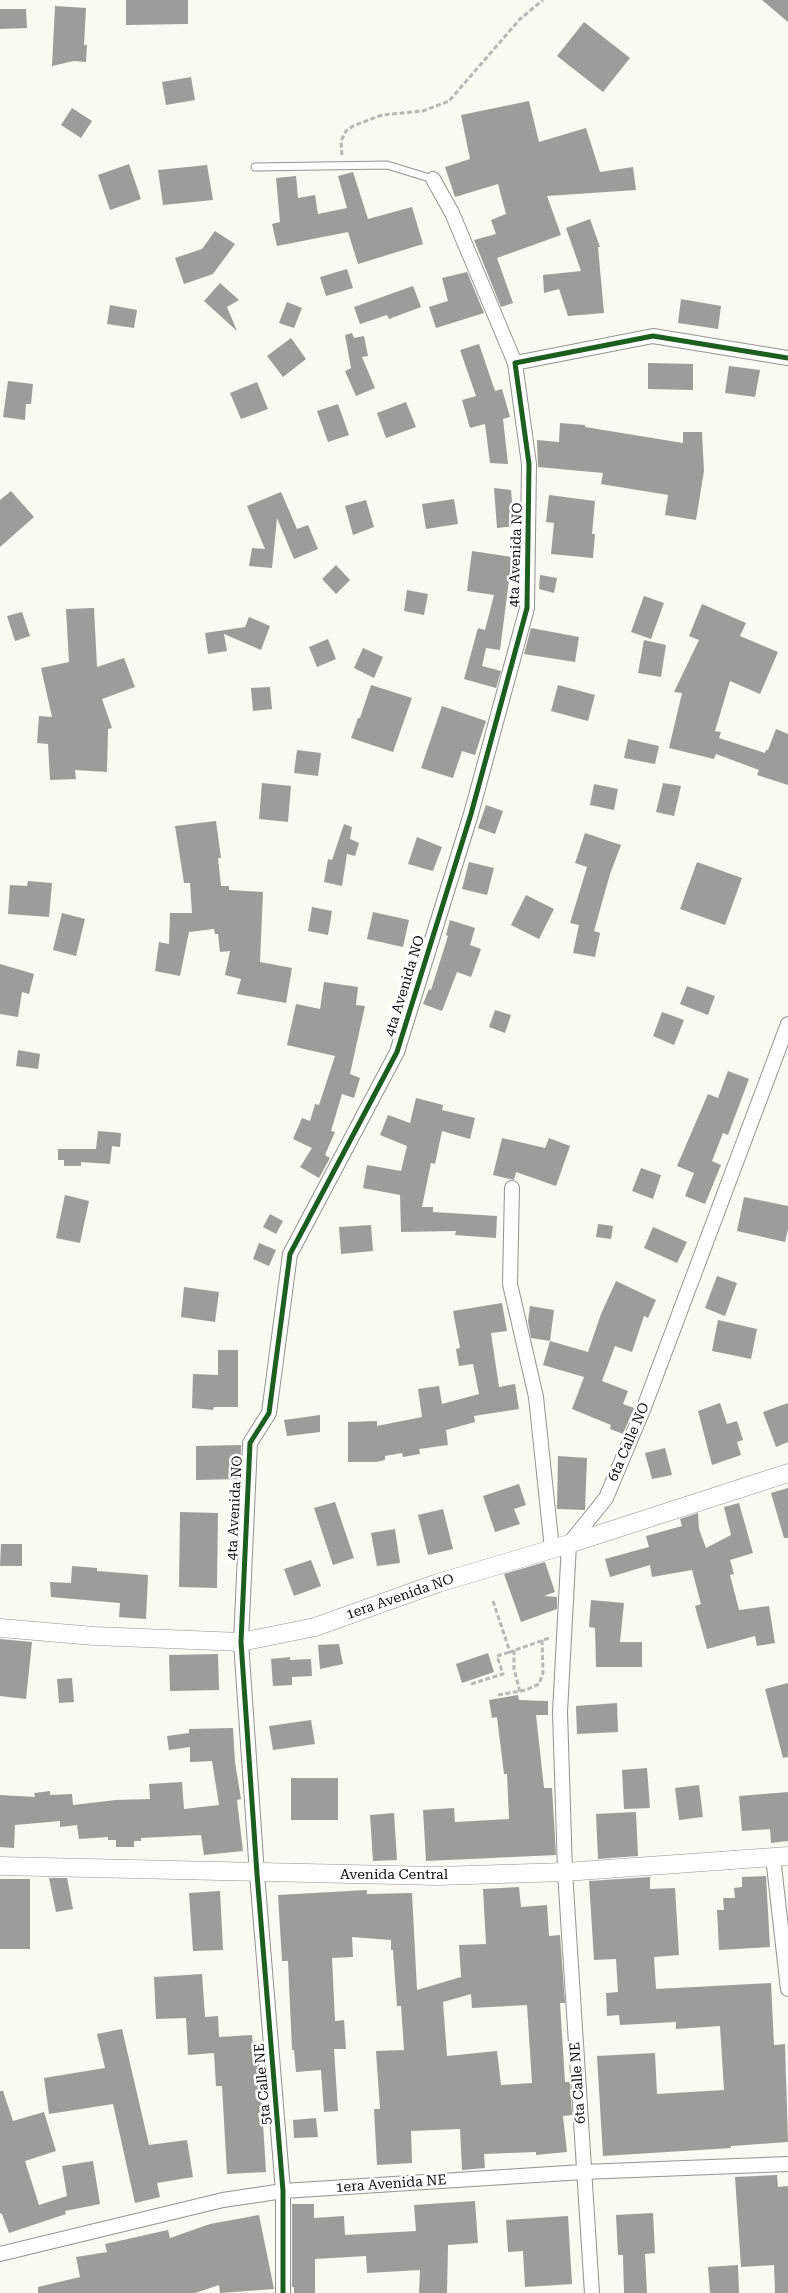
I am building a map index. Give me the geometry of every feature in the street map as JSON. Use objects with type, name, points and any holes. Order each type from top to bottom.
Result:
[{"type":"street","name":"4ta Avenida NO","points":[[257,1874],[241,1642],[250,1443],[268,1413],[290,1254],[397,1052],[471,814],[527,608],[529,464],[515,363],[452,213],[433,179]]},
{"type":"street","points":[[515,363],[653,336],[788,358]]},
{"type":"street","name":"6ta Calle NO","points":[[569,1544],[606,1498],[643,1410],[788,1024]]},
{"type":"street","points":[[512,1188],[510,1284],[536,1397],[552,1549]]},
{"type":"street","name":"1era Avenida NO","points":[[0,1628],[94,1636],[241,1642],[315,1627],[438,1583],[569,1544],[788,1474]]},
{"type":"street","points":[[565,1872],[560,1712],[569,1544]]},
{"type":"street","points":[[780,1857],[788,1989]]},
{"type":"street","name":"Avenida Central","points":[[0,1866],[257,1874],[438,1876],[565,1872],[780,1857]]},
{"type":"street","name":"6ta Calle NE","points":[[565,1872],[592,2293]]},
{"type":"street","name":"5ta Calle NE","points":[[257,1874],[283,2191],[283,2293]]},
{"type":"street","name":"1era Avenida NE","points":[[0,2254],[223,2200],[283,2191],[583,2172],[788,2164]]},
{"type":"lane","points":[[255,167],[387,165],[433,179]]},
{"type":"path","points":[[348,166],[343,161],[341,152],[341,141],[346,131],[372,118],[423,111],[449,101],[520,19],[543,0]]},
{"type":"path","points":[[493,1601],[512,1651],[520,1692]]},
{"type":"path","points":[[470,1684],[503,1674],[497,1656],[554,1636]]},
{"type":"path","points":[[498,1695],[520,1692],[539,1684],[543,1673],[542,1640]]},
{"type":"building","points":[[126,0],[188,0],[188,24],[126,25]]},
{"type":"building","points":[[762,0],[788,0],[788,22]]},
{"type":"building","points":[[55,6],[86,8],[84,45],[87,45],[86,62],[74,61],[52,66]]},
{"type":"building","points":[[0,9],[26,9],[27,28],[0,29]]},
{"type":"building","points":[[584,22],[630,58],[603,92],[557,56]]},
{"type":"building","points":[[191,77],[195,100],[166,105],[162,82]]},
{"type":"building","points":[[529,101],[539,142],[586,128],[600,172],[633,167],[636,190],[547,196],[561,235],[497,258],[513,303],[501,307],[474,240],[496,234],[491,220],[506,214],[498,184],[455,197],[445,167],[470,159],[461,115]]},
{"type":"building","points":[[72,108],[92,121],[81,138],[61,125]]},
{"type":"building","points":[[129,164],[141,199],[110,210],[98,175]]},
{"type":"building","points":[[207,165],[213,200],[163,205],[158,170]]},
{"type":"building","points":[[353,172],[368,219],[412,207],[423,244],[358,264],[348,232],[277,246],[272,224],[280,222],[276,178],[296,176],[298,198],[315,195],[318,214],[347,208],[338,176]]},
{"type":"building","points":[[590,219],[600,247],[598,247],[604,313],[568,316],[559,289],[544,293],[543,275],[581,271],[566,228]]},
{"type":"building","points":[[215,231],[235,244],[213,274],[184,284],[175,258],[202,249]]},
{"type":"building","points":[[347,269],[353,288],[326,296],[320,277]]},
{"type":"building","points":[[467,272],[484,313],[436,328],[429,307],[448,301],[442,278]]},
{"type":"building","points":[[220,283],[239,300],[227,307],[237,331],[204,301]]},
{"type":"building","points":[[413,286],[421,307],[389,319],[387,315],[360,324],[354,307]]},
{"type":"building","points":[[681,299],[721,306],[718,329],[678,323]]},
{"type":"building","points":[[287,302],[302,308],[294,328],[279,323]]},
{"type":"building","points":[[110,305],[137,310],[134,328],[107,324]]},
{"type":"building","points":[[352,333],[354,338],[364,336],[368,356],[362,357],[375,388],[356,396],[345,371],[351,368],[345,335]]},
{"type":"building","points":[[291,338],[306,359],[283,377],[267,356]]},
{"type":"building","points":[[479,344],[495,391],[502,389],[510,417],[503,419],[508,464],[490,463],[485,424],[470,428],[462,400],[476,396],[460,350]]},
{"type":"building","points":[[648,363],[693,364],[693,390],[648,389]]},
{"type":"building","points":[[729,366],[760,370],[755,397],[725,393]]},
{"type":"building","points":[[8,381],[33,384],[31,404],[26,404],[25,420],[3,417]]},
{"type":"building","points":[[257,382],[268,409],[241,419],[230,393]]},
{"type":"building","points":[[406,402],[416,427],[386,438],[377,413]]},
{"type":"building","points":[[338,404],[349,435],[328,442],[317,411]]},
{"type":"building","points":[[560,423],[585,425],[585,427],[683,443],[683,432],[702,432],[704,471],[696,520],[665,515],[668,495],[601,484],[603,473],[538,467],[537,440],[559,442]]},
{"type":"building","points":[[494,488],[511,490],[514,526],[497,528]]},
{"type":"building","points":[[11,491],[34,517],[0,547],[0,500]]},
{"type":"building","points":[[281,492],[297,529],[308,525],[318,549],[294,559],[277,518],[272,568],[249,566],[252,548],[265,549],[247,506]]},
{"type":"building","points":[[549,495],[595,501],[592,534],[595,534],[593,558],[551,554],[554,523],[546,522]]},
{"type":"building","points":[[454,499],[458,524],[426,529],[422,504]]},
{"type":"building","points":[[366,500],[374,527],[353,535],[345,506]]},
{"type":"building","points":[[472,551],[512,557],[500,650],[486,648],[482,666],[501,671],[496,688],[464,679],[478,628],[485,630],[494,595],[467,591]]},
{"type":"building","points":[[336,565],[350,580],[336,594],[322,579]]},
{"type":"building","points":[[540,575],[557,578],[554,593],[539,589]]},
{"type":"building","points":[[407,590],[428,594],[424,615],[404,611]]},
{"type":"building","points":[[644,596],[664,603],[651,639],[631,632]]},
{"type":"building","points":[[702,604],[746,623],[740,636],[778,652],[760,694],[730,681],[715,731],[721,732],[719,738],[765,753],[776,729],[788,734],[788,785],[757,775],[759,770],[716,754],[714,759],[669,748],[682,693],[674,692],[699,640],[689,636]]},
{"type":"building","points":[[94,608],[97,667],[124,658],[135,687],[102,699],[112,728],[108,729],[107,772],[75,770],[76,779],[50,780],[48,744],[37,743],[39,716],[52,717],[41,668],[69,662],[66,609]]},
{"type":"building","points":[[22,612],[30,636],[15,641],[7,616]]},
{"type":"building","points":[[249,617],[270,626],[261,650],[224,634],[227,651],[208,654],[205,633],[245,627]]},
{"type":"building","points":[[531,628],[579,637],[575,662],[524,654]]},
{"type":"building","points":[[328,639],[336,659],[317,667],[309,647]]},
{"type":"building","points":[[644,640],[666,645],[661,677],[638,673]]},
{"type":"building","points":[[363,648],[383,657],[374,678],[354,668]]},
{"type":"building","points":[[371,685],[412,698],[393,752],[351,738]]},
{"type":"building","points":[[558,685],[595,695],[588,721],[551,711]]},
{"type":"building","points":[[270,687],[272,709],[253,711],[251,688]]},
{"type":"building","points":[[442,706],[486,721],[475,755],[462,751],[453,778],[421,768]]},
{"type":"building","points":[[628,739],[659,746],[655,764],[624,758]]},
{"type":"building","points":[[297,750],[321,753],[318,776],[294,773]]},
{"type":"building","points":[[262,783],[291,786],[288,822],[259,819]]},
{"type":"building","points":[[663,783],[681,786],[674,816],[656,812]]},
{"type":"building","points":[[594,784],[618,789],[614,810],[590,805]]},
{"type":"building","points":[[486,805],[503,811],[495,834],[478,828]]},
{"type":"building","points":[[216,821],[221,858],[218,858],[221,886],[229,886],[229,890],[263,892],[260,962],[292,968],[286,1003],[237,994],[241,979],[225,975],[230,951],[220,952],[218,934],[215,934],[214,929],[189,932],[180,976],[155,971],[159,942],[169,944],[170,913],[192,913],[190,883],[184,883],[175,826]]},
{"type":"building","points":[[344,824],[352,827],[350,839],[359,843],[355,856],[347,854],[342,886],[324,882],[328,859],[332,860]]},
{"type":"building","points":[[585,833],[621,845],[610,874],[594,931],[600,933],[595,957],[573,953],[579,925],[570,923],[587,867],[575,863]]},
{"type":"building","points":[[417,837],[442,847],[433,871],[408,864]]},
{"type":"building","points":[[469,862],[494,868],[487,895],[462,889]]},
{"type":"building","points":[[697,862],[742,878],[725,925],[680,909]]},
{"type":"building","points":[[28,881],[52,883],[49,917],[8,914],[10,885],[27,886]]},
{"type":"building","points":[[526,895],[554,909],[539,939],[511,925]]},
{"type":"building","points":[[312,907],[332,911],[328,935],[308,931]]},
{"type":"building","points":[[373,912],[409,920],[403,947],[367,939]]},
{"type":"building","points":[[62,913],[85,919],[76,956],[53,950]]},
{"type":"building","points":[[450,920],[475,928],[470,945],[481,949],[471,977],[457,972],[442,1011],[423,1004],[429,989],[431,990],[448,936],[446,935]]},
{"type":"building","points":[[0,964],[34,974],[29,994],[22,992],[18,1017],[0,1014]]},
{"type":"building","points":[[324,982],[358,987],[356,1005],[365,1006],[350,1074],[360,1078],[354,1098],[342,1094],[331,1131],[335,1132],[325,1155],[330,1158],[319,1178],[300,1167],[312,1148],[293,1139],[302,1118],[310,1121],[315,1104],[319,1105],[335,1056],[287,1045],[296,1004],[320,1009]]},
{"type":"building","points":[[687,986],[715,996],[708,1015],[680,1004]]},
{"type":"building","points":[[495,1010],[511,1015],[505,1033],[489,1027]]},
{"type":"building","points":[[662,1012],[684,1020],[674,1045],[653,1036]]},
{"type":"building","points":[[18,1050],[40,1054],[38,1069],[16,1066]]},
{"type":"building","points":[[728,1071],[749,1079],[728,1135],[723,1133],[712,1161],[721,1165],[705,1204],[685,1196],[694,1173],[677,1166],[708,1094],[718,1098]]},
{"type":"building","points":[[416,1098],[443,1105],[442,1110],[475,1118],[470,1139],[442,1131],[435,1164],[431,1163],[422,1207],[433,1207],[433,1212],[497,1216],[496,1238],[455,1235],[456,1231],[401,1232],[400,1195],[363,1188],[367,1165],[401,1171],[407,1146],[380,1135],[388,1115],[410,1123]]},
{"type":"building","points":[[98,1131],[121,1133],[120,1147],[112,1146],[110,1164],[81,1162],[81,1166],[64,1166],[64,1160],[58,1160],[58,1149],[96,1149]]},
{"type":"building","points":[[502,1138],[545,1148],[549,1138],[570,1146],[556,1186],[516,1172],[514,1180],[493,1175]]},
{"type":"building","points":[[641,1168],[661,1175],[653,1199],[632,1191]]},
{"type":"building","points":[[65,1195],[89,1201],[80,1243],[56,1238]]},
{"type":"building","points":[[744,1197],[788,1206],[788,1229],[785,1242],[737,1231]]},
{"type":"building","points":[[270,1214],[283,1221],[276,1234],[263,1227]]},
{"type":"building","points":[[598,1224],[613,1226],[611,1239],[596,1237]]},
{"type":"building","points":[[371,1225],[373,1251],[341,1254],[339,1227]]},
{"type":"building","points":[[653,1227],[687,1242],[677,1263],[644,1248]]},
{"type":"building","points":[[259,1243],[276,1250],[269,1266],[253,1259]]},
{"type":"building","points":[[717,1276],[737,1283],[725,1316],[705,1308]]},
{"type":"building","points":[[616,1281],[656,1300],[648,1318],[644,1316],[632,1352],[615,1346],[602,1381],[628,1391],[623,1404],[634,1408],[623,1434],[610,1429],[611,1425],[572,1409],[584,1377],[543,1365],[550,1341],[588,1352],[601,1314]]},
{"type":"building","points":[[184,1287],[219,1292],[215,1322],[181,1317]]},
{"type":"building","points":[[502,1303],[507,1331],[491,1333],[499,1387],[515,1384],[519,1409],[474,1416],[475,1422],[446,1430],[448,1445],[419,1449],[420,1454],[403,1457],[402,1453],[385,1456],[385,1460],[376,1462],[348,1462],[348,1422],[377,1421],[377,1426],[422,1417],[418,1389],[439,1386],[442,1404],[479,1394],[473,1364],[459,1366],[456,1349],[460,1348],[453,1311]]},
{"type":"building","points":[[530,1306],[554,1310],[550,1341],[531,1338],[528,1321]]},
{"type":"building","points":[[718,1320],[757,1329],[751,1359],[712,1351]]},
{"type":"building","points":[[218,1350],[238,1350],[238,1407],[214,1407],[213,1410],[192,1408],[193,1374],[218,1375]]},
{"type":"building","points":[[720,1403],[727,1424],[737,1421],[743,1440],[737,1442],[741,1455],[712,1465],[698,1411]]},
{"type":"building","points":[[788,1403],[788,1442],[776,1447],[763,1412]]},
{"type":"building","points":[[320,1415],[320,1432],[287,1436],[284,1420]]},
{"type":"building","points":[[241,1445],[240,1479],[196,1480],[196,1446]]},
{"type":"building","points":[[665,1448],[672,1475],[652,1479],[645,1453]]},
{"type":"building","points":[[558,1456],[587,1458],[585,1510],[557,1509]]},
{"type":"building","points":[[519,1484],[526,1505],[514,1509],[520,1524],[495,1532],[483,1496]]},
{"type":"building","points":[[788,1488],[788,1538],[784,1538],[771,1493]]},
{"type":"building","points":[[335,1502],[354,1558],[333,1565],[314,1508]]},
{"type":"building","points":[[739,1503],[753,1553],[730,1560],[734,1574],[730,1575],[739,1610],[769,1606],[775,1643],[757,1646],[755,1636],[707,1649],[695,1606],[701,1604],[692,1570],[652,1577],[650,1565],[610,1577],[605,1559],[649,1547],[646,1536],[682,1526],[680,1519],[698,1513],[699,1529],[706,1548],[731,1535],[724,1507]]},
{"type":"building","points":[[443,1509],[453,1549],[428,1555],[418,1515]]},
{"type":"building","points":[[180,1512],[218,1513],[217,1588],[179,1587]]},
{"type":"building","points":[[395,1529],[400,1563],[377,1566],[371,1533]]},
{"type":"building","points":[[1,1544],[22,1544],[22,1566],[0,1566]]},
{"type":"building","points":[[311,1560],[321,1586],[294,1596],[284,1569]]},
{"type":"building","points":[[545,1562],[555,1592],[544,1596],[557,1597],[557,1609],[521,1622],[504,1574]]},
{"type":"building","points":[[72,1566],[97,1568],[97,1571],[148,1575],[146,1619],[119,1617],[120,1603],[51,1597],[50,1582],[71,1583]]},
{"type":"building","points":[[591,1600],[624,1603],[620,1642],[642,1642],[642,1667],[596,1667],[595,1628],[589,1627]]},
{"type":"building","points":[[0,1639],[32,1642],[26,1699],[0,1696]]},
{"type":"building","points":[[339,1644],[343,1664],[320,1669],[318,1645]]},
{"type":"building","points":[[488,1653],[494,1672],[462,1683],[456,1664]]},
{"type":"building","points":[[218,1654],[219,1690],[170,1691],[169,1655]]},
{"type":"building","points":[[290,1657],[290,1660],[311,1659],[312,1676],[292,1677],[292,1685],[273,1686],[271,1659]]},
{"type":"building","points":[[72,1678],[74,1702],[59,1703],[57,1679]]},
{"type":"building","points":[[788,1683],[788,1757],[783,1758],[765,1689]]},
{"type":"building","points":[[518,1695],[519,1700],[548,1701],[548,1715],[536,1715],[544,1788],[552,1788],[556,1855],[426,1861],[423,1810],[454,1808],[455,1822],[509,1819],[507,1774],[504,1774],[497,1717],[492,1718],[489,1700]]},
{"type":"building","points":[[617,1703],[618,1732],[577,1734],[576,1706]]},
{"type":"building","points":[[311,1720],[315,1744],[273,1750],[269,1726]]},
{"type":"building","points":[[233,1728],[235,1762],[241,1799],[237,1800],[243,1851],[204,1855],[201,1835],[141,1838],[141,1841],[134,1841],[134,1847],[116,1847],[116,1840],[108,1840],[108,1837],[79,1839],[77,1825],[60,1827],[60,1821],[15,1825],[14,1848],[0,1847],[0,1795],[35,1797],[34,1793],[50,1791],[50,1795],[72,1794],[73,1805],[116,1800],[150,1799],[149,1784],[182,1782],[184,1809],[219,1805],[212,1761],[190,1762],[190,1747],[169,1750],[167,1736],[189,1733],[189,1729]]},
{"type":"building","points":[[647,1768],[650,1808],[624,1809],[622,1770]]},
{"type":"building","points":[[291,1778],[338,1778],[338,1820],[291,1820]]},
{"type":"building","points":[[699,1785],[703,1817],[679,1820],[675,1788]]},
{"type":"building","points":[[788,1792],[788,1841],[771,1843],[770,1829],[742,1831],[739,1796]]},
{"type":"building","points":[[636,1812],[638,1856],[598,1859],[596,1814]]},
{"type":"building","points":[[394,1813],[397,1860],[373,1861],[370,1815]]},
{"type":"building","points":[[766,1876],[770,1947],[719,1950],[717,1910],[724,1910],[723,1898],[735,1898],[734,1888],[742,1887],[742,1877]]},
{"type":"building","points":[[650,1877],[650,1889],[675,1888],[679,1955],[654,1957],[656,1989],[771,1983],[774,2045],[785,2044],[788,2142],[731,2146],[731,2148],[603,2156],[597,2056],[655,2053],[657,2094],[724,2090],[720,2026],[676,2029],[676,2022],[620,2025],[619,2015],[607,2016],[606,1993],[618,1992],[616,1959],[594,1960],[589,1881]]},
{"type":"building","points":[[49,1878],[67,1878],[73,1909],[56,1912]]},
{"type":"building","points":[[0,1879],[30,1879],[30,1949],[0,1949]]},
{"type":"building","points":[[519,1887],[521,1907],[547,1905],[549,1936],[560,1935],[565,2003],[560,2003],[565,2082],[570,2082],[572,2115],[563,2116],[567,2152],[536,2155],[536,2152],[484,2154],[485,2168],[462,2170],[460,2129],[411,2131],[412,2163],[377,2165],[374,2109],[380,2109],[376,2051],[404,2050],[401,2006],[397,2006],[391,1940],[352,1937],[353,1957],[332,1958],[335,2021],[344,2020],[346,2049],[334,2049],[338,2111],[324,2112],[321,2070],[296,2072],[294,2050],[292,2050],[288,1961],[282,1961],[278,1895],[367,1890],[367,1894],[412,1893],[417,1990],[461,1977],[459,1945],[486,1944],[483,1889]],"holes":[[[471,1994],[472,2008],[527,2005],[532,2083],[501,2085],[497,2051],[447,2056],[443,2002]]]},
{"type":"building","points":[[220,1891],[223,1950],[193,1951],[189,1893]]},
{"type":"building","points":[[202,1974],[205,2017],[218,2016],[219,2037],[252,2035],[254,2059],[259,2058],[266,2172],[227,2174],[222,2086],[216,2086],[214,2053],[188,2055],[186,2018],[156,2019],[154,1977]]},
{"type":"building","points":[[122,2029],[149,2145],[187,2140],[193,2177],[157,2183],[160,2197],[135,2203],[113,2104],[49,2114],[44,2078],[105,2068],[97,2034]]},
{"type":"building","points":[[0,2091],[3,2091],[13,2121],[44,2112],[56,2151],[25,2161],[39,2205],[67,2196],[62,2166],[93,2161],[100,2204],[65,2211],[66,2214],[9,2233],[0,2213]]},
{"type":"building","points":[[316,2118],[318,2137],[294,2138],[293,2120]]},
{"type":"building","points":[[777,2175],[778,2187],[788,2186],[788,2293],[775,2293],[774,2265],[741,2267],[735,2177]]},
{"type":"building","points":[[475,2201],[478,2243],[448,2245],[447,2293],[419,2293],[420,2270],[367,2273],[366,2256],[315,2259],[315,2293],[294,2293],[294,2287],[292,2287],[292,2204],[314,2204],[314,2218],[344,2216],[345,2235],[416,2231],[414,2205]]},
{"type":"building","points":[[653,2213],[655,2253],[645,2254],[647,2293],[624,2293],[623,2255],[618,2255],[616,2215]]},
{"type":"building","points":[[259,2215],[274,2289],[220,2293],[219,2285],[195,2293],[38,2293],[38,2287],[80,2277],[76,2257],[107,2252],[105,2244],[168,2230],[170,2238],[210,2224]]},
{"type":"building","points":[[568,2216],[572,2284],[525,2287],[523,2251],[508,2252],[506,2220]]},
{"type":"building","points":[[738,2265],[739,2293],[710,2293],[708,2267]]},
{"type":"cycle path","points":[[283,2293],[283,2191],[257,1874],[241,1642],[250,1443],[269,1413],[290,1254],[397,1052],[471,814],[527,608],[529,464],[515,363],[653,336],[788,358]]}]
